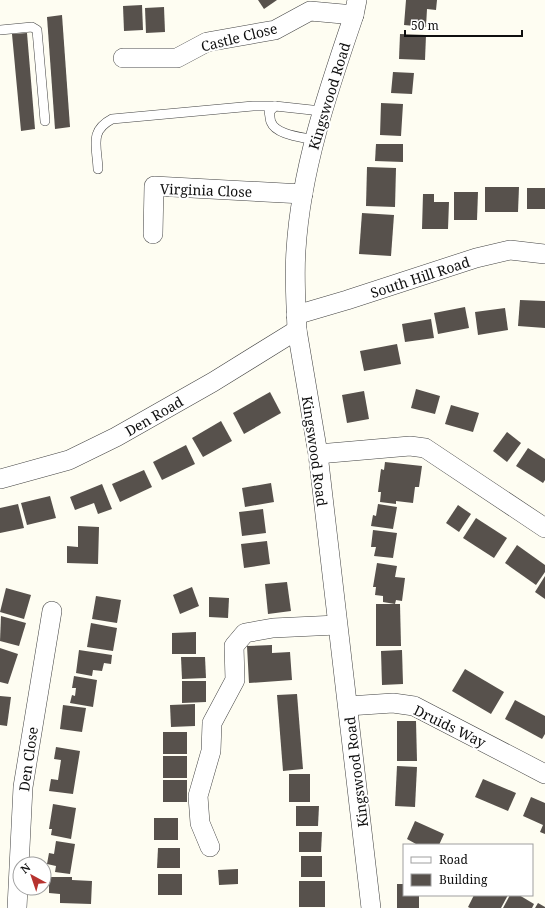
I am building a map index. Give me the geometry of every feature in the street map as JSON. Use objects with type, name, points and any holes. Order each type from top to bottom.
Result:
[{"type":"street","name":"Castle Close","points":[[123,58],[177,58],[207,42],[275,30],[310,11],[355,7]]},
{"type":"street","name":"Kingswood Road","points":[[355,7],[321,111],[303,194],[296,250],[296,322],[318,454],[337,625],[372,908]]},
{"type":"street","name":"Virginia Close","points":[[153,234],[154,186],[303,194]]},
{"type":"street","name":"South Hill Road","points":[[296,322],[347,300],[476,258],[510,250],[545,254]]},
{"type":"street","name":"Den Road","points":[[0,479],[69,460],[116,437],[213,382],[296,322]]},
{"type":"street","points":[[318,454],[410,446],[425,448],[545,528]]},
{"type":"street","name":"Den Close","points":[[17,908],[23,787],[52,611]]},
{"type":"street","points":[[210,847],[200,823],[198,796],[211,751],[212,723],[235,680],[234,646],[245,633],[273,628],[337,625]]},
{"type":"street","name":"Druids Way","points":[[348,706],[393,703],[414,706],[545,774]]},
{"type":"lane","points":[[0,30],[32,27],[38,30],[45,122]]},
{"type":"lane","points":[[98,169],[96,134],[102,124],[112,119],[253,106],[275,106],[321,111]]},
{"type":"lane","points":[[275,106],[270,112],[271,122],[275,128],[282,132],[314,140]]},
{"type":"building","points":[[258,0],[277,0],[264,9]]},
{"type":"building","points":[[406,0],[437,0],[436,10],[427,9],[426,27],[404,25]]},
{"type":"building","points":[[142,5],[143,30],[124,31],[123,6]]},
{"type":"building","points":[[164,7],[165,32],[146,33],[145,8]]},
{"type":"building","points":[[62,15],[70,127],[55,129],[47,17]]},
{"type":"building","points":[[27,33],[35,129],[21,131],[12,34]]},
{"type":"building","points":[[400,34],[426,35],[425,60],[399,59]]},
{"type":"building","points":[[393,72],[414,73],[412,94],[391,93]]},
{"type":"building","points":[[381,103],[403,104],[401,136],[380,135]]},
{"type":"building","points":[[376,144],[403,144],[403,162],[375,161]]},
{"type":"building","points":[[367,167],[396,168],[395,207],[366,206]]},
{"type":"building","points":[[485,187],[519,187],[518,212],[485,212]]},
{"type":"building","points":[[527,188],[545,188],[545,209],[527,209]]},
{"type":"building","points":[[454,192],[478,192],[477,220],[454,220]]},
{"type":"building","points":[[423,194],[434,194],[434,202],[449,202],[448,229],[422,229]]},
{"type":"building","points":[[362,213],[394,215],[391,256],[359,254]]},
{"type":"building","points":[[520,300],[545,301],[545,328],[518,326]]},
{"type":"building","points":[[465,307],[469,328],[438,334],[434,313]]},
{"type":"building","points":[[505,308],[508,330],[478,335],[475,312]]},
{"type":"building","points":[[431,319],[434,338],[405,342],[402,324]]},
{"type":"building","points":[[397,344],[401,364],[364,371],[360,351]]},
{"type":"building","points":[[416,389],[440,396],[435,414],[411,408]]},
{"type":"building","points":[[364,391],[369,419],[347,423],[342,395]]},
{"type":"building","points":[[270,392],[281,413],[244,434],[233,413]]},
{"type":"building","points":[[451,405],[479,413],[473,432],[445,424]]},
{"type":"building","points":[[221,421],[232,441],[203,457],[192,438]]},
{"type":"building","points":[[507,432],[521,443],[507,462],[493,451]]},
{"type":"building","points":[[186,445],[195,464],[162,480],[153,462]]},
{"type":"building","points":[[528,448],[545,459],[545,480],[543,483],[516,466]]},
{"type":"building","points":[[385,462],[422,466],[419,487],[415,487],[413,503],[396,501],[396,504],[380,502],[381,492],[378,492],[381,469],[384,470]]},
{"type":"building","points":[[144,470],[152,487],[120,502],[112,484]]},
{"type":"building","points":[[271,483],[274,502],[245,507],[242,488]]},
{"type":"building","points":[[102,484],[112,509],[98,514],[94,503],[75,510],[70,497]]},
{"type":"building","points":[[50,496],[56,518],[27,525],[21,503]]},
{"type":"building","points":[[18,504],[24,528],[0,533],[0,508]]},
{"type":"building","points":[[378,504],[397,507],[393,529],[371,526],[373,515],[376,516]]},
{"type":"building","points":[[458,505],[471,514],[459,532],[446,523]]},
{"type":"building","points":[[263,509],[266,533],[242,536],[239,512]]},
{"type":"building","points":[[476,518],[507,538],[494,558],[463,538]]},
{"type":"building","points":[[78,526],[99,527],[98,564],[67,563],[67,546],[78,547]]},
{"type":"building","points":[[373,530],[397,533],[393,558],[374,556],[376,547],[371,547]]},
{"type":"building","points":[[267,541],[270,564],[244,568],[241,544]]},
{"type":"building","points":[[517,545],[545,565],[545,572],[536,585],[505,563]]},
{"type":"building","points":[[377,563],[397,566],[395,577],[405,578],[402,601],[396,600],[395,604],[383,602],[383,596],[375,595],[376,587],[373,587]]},
{"type":"building","points":[[545,576],[545,599],[535,592]]},
{"type":"building","points":[[287,582],[291,611],[268,614],[265,584]]},
{"type":"building","points":[[192,587],[199,606],[180,614],[173,595]]},
{"type":"building","points":[[6,588],[31,595],[24,619],[0,612]]},
{"type":"building","points":[[96,596],[121,600],[117,623],[92,619]]},
{"type":"building","points":[[209,597],[229,598],[228,618],[209,617]]},
{"type":"building","points":[[376,604],[400,604],[401,646],[376,646]]},
{"type":"building","points":[[1,616],[26,623],[19,646],[0,641]]},
{"type":"building","points":[[91,623],[117,628],[113,651],[87,647]]},
{"type":"building","points":[[196,632],[196,654],[172,654],[172,633]]},
{"type":"building","points":[[272,645],[272,653],[290,652],[292,680],[249,683],[247,646]]},
{"type":"building","points":[[0,648],[18,654],[8,684],[0,682]]},
{"type":"building","points":[[79,650],[112,655],[111,664],[104,663],[102,671],[93,670],[92,676],[76,673]]},
{"type":"building","points":[[402,650],[403,684],[382,685],[381,651]]},
{"type":"building","points":[[181,657],[205,657],[206,678],[182,679]]},
{"type":"building","points":[[465,669],[504,692],[491,714],[452,691]]},
{"type":"building","points":[[74,676],[97,680],[93,707],[70,703],[72,695],[75,696],[76,688],[72,688]]},
{"type":"building","points":[[182,681],[206,681],[206,702],[182,703]]},
{"type":"building","points":[[297,694],[303,769],[283,771],[277,695]]},
{"type":"building","points":[[0,696],[11,697],[7,726],[0,725]]},
{"type":"building","points":[[515,700],[545,716],[545,734],[542,739],[505,719]]},
{"type":"building","points":[[195,704],[195,726],[171,727],[170,705]]},
{"type":"building","points":[[63,705],[86,708],[82,732],[60,729]]},
{"type":"building","points":[[397,721],[416,721],[417,761],[397,761]]},
{"type":"building","points":[[163,732],[187,732],[187,754],[163,754]]},
{"type":"building","points":[[56,747],[80,751],[73,794],[49,791],[51,779],[58,780],[61,760],[54,759]]},
{"type":"building","points":[[163,756],[187,756],[187,778],[163,778]]},
{"type":"building","points":[[397,766],[417,767],[415,807],[395,806]]},
{"type":"building","points":[[289,774],[310,774],[310,802],[289,802]]},
{"type":"building","points":[[483,779],[516,793],[508,811],[475,797]]},
{"type":"building","points":[[163,780],[187,780],[187,802],[163,802]]},
{"type":"building","points":[[531,797],[545,803],[545,834],[540,832],[543,825],[523,816]]},
{"type":"building","points":[[53,804],[76,808],[71,839],[51,835],[52,829],[49,829]]},
{"type":"building","points":[[296,806],[319,806],[318,826],[296,826]]},
{"type":"building","points":[[154,818],[178,818],[178,840],[154,840]]},
{"type":"building","points":[[415,821],[444,834],[439,844],[416,844],[407,839]]},
{"type":"building","points":[[299,832],[322,832],[321,852],[299,852]]},
{"type":"building","points":[[56,841],[75,844],[70,874],[55,872],[56,866],[52,865],[52,856],[48,856],[49,853],[54,854]]},
{"type":"building","points":[[158,848],[180,848],[180,868],[157,868]]},
{"type":"building","points":[[301,856],[322,856],[322,877],[301,877]]},
{"type":"building","points":[[238,869],[238,884],[219,885],[218,870]]},
{"type":"building","points":[[158,874],[182,874],[182,895],[158,895]]},
{"type":"building","points":[[52,877],[72,877],[72,880],[92,881],[91,904],[60,903],[60,894],[52,893]]},
{"type":"building","points":[[299,881],[325,881],[325,907],[299,907]]},
{"type":"building","points":[[397,884],[403,884],[403,896],[419,896],[419,908],[397,908]]},
{"type":"building","points":[[474,896],[507,896],[501,908],[468,907]]},
{"type":"building","points":[[509,896],[521,896],[534,904],[532,908],[503,908]]},
{"type":"building","points":[[538,903],[545,907],[545,908],[535,908]]}]
